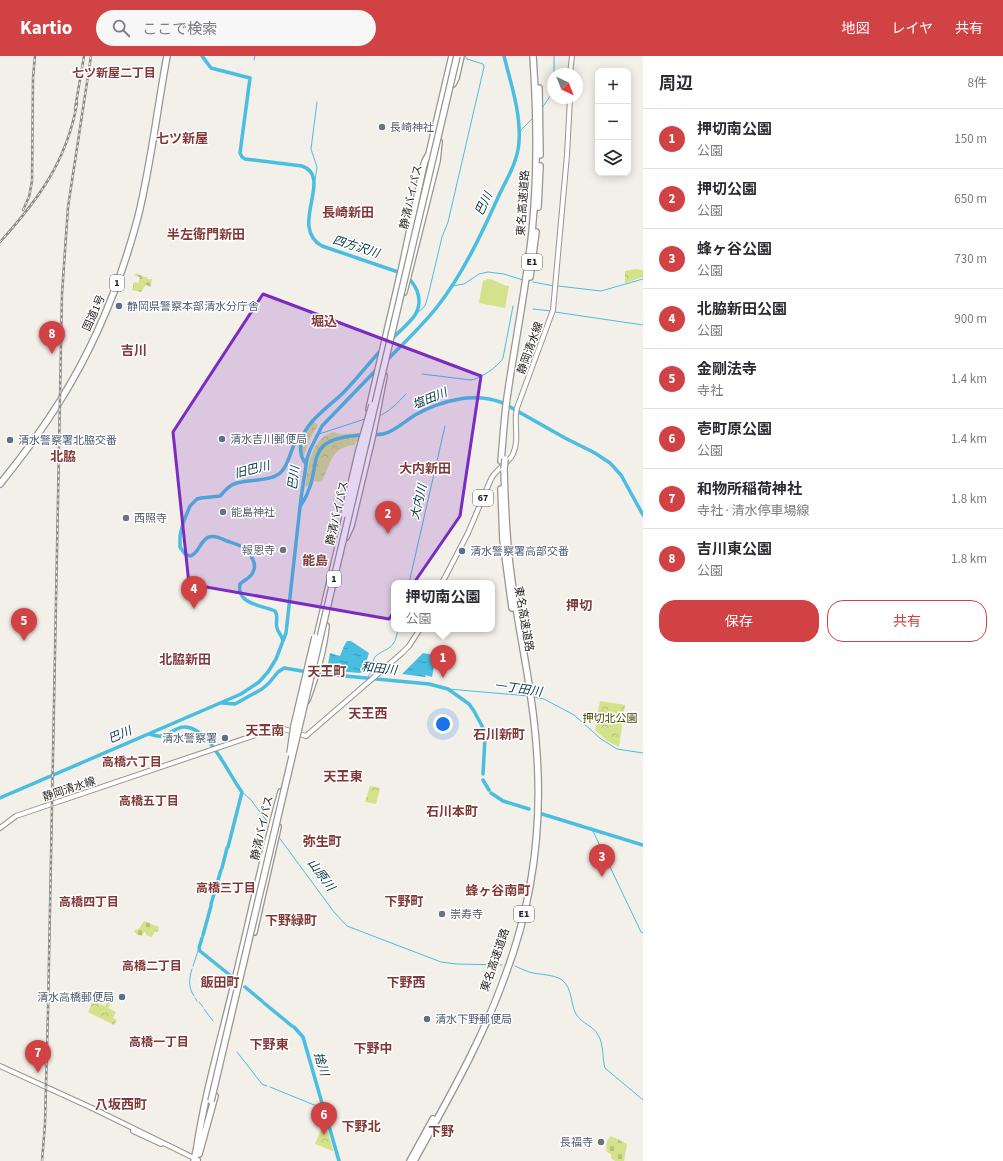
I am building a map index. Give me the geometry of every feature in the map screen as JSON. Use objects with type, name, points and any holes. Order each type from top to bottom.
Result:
[{"type":"highway","name":"国道1号","points":[[0,479],[31,437],[66,383],[86,347],[111,289],[135,218],[145,174],[165,56]]},
{"type":"highway","name":"国道1号","points":[[0,484],[60,400],[88,348],[114,290],[129,248],[143,193],[165,56]]},
{"type":"highway","points":[[406,268],[406,255],[424,172],[450,64],[456,56]]},
{"type":"highway","points":[[406,268],[412,253],[426,200],[443,120],[457,67],[456,56]]},
{"type":"highway","points":[[453,84],[456,78],[456,56]]},
{"type":"highway","points":[[441,101],[456,56]]},
{"type":"highway","name":"静清バイパス","points":[[197,1158],[456,56]]},
{"type":"highway","name":"東名高速道路","points":[[533,56],[540,104],[538,125]]},
{"type":"highway","name":"東名高速道路","points":[[410,1161],[485,1017],[507,959],[522,906],[532,846],[534,782],[530,718],[510,582],[503,460],[507,412],[535,240],[540,182],[536,110],[537,56]]},
{"type":"highway","points":[[346,537],[351,526],[374,431],[395,330],[437,161],[439,142]]},
{"type":"highway","points":[[291,754],[294,726],[365,430],[425,161],[429,154]]},
{"type":"highway","points":[[336,555],[360,444],[377,393]]},
{"type":"highway","points":[[291,754],[299,738],[318,660],[373,427],[377,393]]},
{"type":"highway","points":[[210,1101],[211,1077],[272,823],[307,699],[314,682],[326,626]]},
{"type":"highway","points":[[210,1101],[219,1079],[278,830],[316,635]]},
{"type":"highway","name":"東名高速道路","points":[[414,1161],[461,1074],[488,1019],[516,945],[528,895],[535,849],[538,782],[534,718],[520,646]]},
{"type":"main road","points":[[571,68],[572,56]]},
{"type":"main road","name":"静岡清水線","points":[[444,580],[470,527],[490,479],[508,461],[513,453],[517,440],[515,415],[553,310],[570,104]]},
{"type":"main road","name":"静岡清水線","points":[[0,830],[16,816],[276,728],[306,736],[409,646],[418,632]]},
{"type":"main road","points":[[0,1068],[188,1157],[197,1158]]},
{"type":"highlighted area","points":[[263,294],[481,376],[460,516],[389,619],[189,584],[173,432]]},
{"type":"green space","points":[[635,269],[643,270],[643,277],[625,283],[625,271]]},
{"type":"green space","points":[[136,273],[147,277],[148,279],[152,279],[151,287],[146,285],[141,292],[132,290],[134,282],[138,283],[140,277],[135,276]]},
{"type":"green space","points":[[487,279],[509,286],[505,308],[479,303],[483,281]]},
{"type":"green space","points":[[314,422],[318,425],[309,440],[304,456],[301,447],[303,438]]},
{"type":"green space","points":[[334,432],[340,434],[361,433],[355,445],[347,446],[337,452],[330,462],[322,481],[313,481],[309,486],[305,486],[309,461],[312,453],[320,440],[326,435]]},
{"type":"green space","name":"押切北公園","points":[[600,701],[625,705],[619,747],[607,741],[595,730]]},
{"type":"green space","points":[[370,786],[380,788],[376,804],[365,802]]},
{"type":"green space","points":[[144,921],[159,927],[158,932],[155,931],[152,937],[146,935],[144,932],[142,936],[134,932],[136,929],[138,930]]},
{"type":"green space","points":[[109,997],[113,999],[108,1008],[116,1012],[113,1018],[117,1020],[114,1025],[88,1012],[93,1001],[105,1006]]},
{"type":"green space","points":[[323,1125],[327,1127],[333,1151],[315,1144]]},
{"type":"green space","points":[[611,1136],[627,1144],[624,1161],[615,1161],[611,1158],[611,1154],[607,1152],[606,1144]]},
{"type":"water","points":[[347,641],[351,641],[369,653],[363,672],[359,673],[327,670],[330,653],[340,656]]},
{"type":"water","points":[[423,653],[450,658],[448,659],[450,662],[449,668],[434,666],[432,677],[426,675],[425,677],[402,674]]},
{"type":"waterway","name":"四方沢川","points":[[202,56],[211,68],[250,78],[240,153],[242,157],[245,159],[302,166],[311,172],[314,180],[309,215],[309,227],[313,238],[322,246],[401,273]]},
{"type":"waterway","points":[[254,60],[255,56]]},
{"type":"waterway","points":[[415,315],[425,306],[428,296],[442,237],[448,222],[484,67],[483,64],[467,59],[465,56]]},
{"type":"waterway","name":"巴川","points":[[387,360],[431,314],[455,281],[479,237],[515,162],[519,142],[518,120],[515,99],[504,56]]},
{"type":"waterway","points":[[554,56],[554,68]]},
{"type":"waterway","points":[[542,108],[547,101]]},
{"type":"waterway","points":[[315,180],[317,167],[311,149],[317,102]]},
{"type":"waterway","points":[[519,132],[533,118]]},
{"type":"waterway","points":[[452,286],[464,284],[479,274],[488,272],[504,274],[523,280]]},
{"type":"waterway","name":"四方沢川","points":[[391,340],[410,322],[419,305],[417,290],[408,278]]},
{"type":"waterway","points":[[558,286],[601,291],[643,279]]},
{"type":"waterway","points":[[533,282],[554,286]]},
{"type":"waterway","points":[[422,374],[471,380],[484,375],[503,358],[513,306]]},
{"type":"waterway","points":[[533,309],[551,311]]},
{"type":"waterway","points":[[555,312],[643,325]]},
{"type":"waterway","name":"四方沢川","points":[[306,464],[301,453],[301,444],[303,435],[308,427],[314,419],[348,388],[382,349]]},
{"type":"waterway","name":"巴川","points":[[0,798],[241,694],[259,682],[268,672],[276,659],[286,633],[301,498],[307,459],[310,450],[322,426],[378,368]]},
{"type":"waterway","points":[[378,416],[390,410],[406,394]]},
{"type":"waterway","name":"塩田川","points":[[371,435],[387,433],[425,410],[436,405],[458,399],[481,398],[503,403],[595,453],[610,463],[621,475],[643,515]]},
{"type":"waterway","points":[[316,435],[365,419]]},
{"type":"waterway","name":"大内川","points":[[410,580],[445,426]]},
{"type":"waterway","name":"塩田川","points":[[301,505],[308,491],[317,457],[321,448],[329,442],[343,437],[364,435]]},
{"type":"waterway","name":"旧巴川","points":[[283,641],[277,628],[277,615],[275,611],[251,603],[242,596],[240,591],[240,584],[251,576],[254,569],[254,562],[249,552],[239,545],[214,536],[206,539],[196,553],[190,556],[185,554],[180,547],[180,536],[183,523],[190,506],[197,499],[220,496],[232,485],[239,482],[267,479],[278,475],[286,466],[294,445]]},
{"type":"waterway","name":"大内川","points":[[367,678],[374,669],[374,659],[393,644],[397,632]]},
{"type":"waterway","name":"和田川","points":[[222,703],[235,704],[262,689],[278,672],[284,668],[308,672]]},
{"type":"waterway","name":"和田川","points":[[314,673],[429,684],[448,689],[469,704],[482,726],[485,738],[483,774]]},
{"type":"waterway","name":"一丁田川","points":[[448,689],[529,696]]},
{"type":"waterway","name":"一丁田川","points":[[534,697],[544,699],[574,715],[601,739],[617,749],[643,753]]},
{"type":"waterway","name":"山原川","points":[[149,734],[160,736],[181,727],[193,729],[202,734],[218,753],[242,792],[228,847]]},
{"type":"waterway","name":"和田川","points":[[483,780],[489,790]]},
{"type":"waterway","name":"山原川","points":[[242,792],[251,800],[269,824]]},
{"type":"waterway","name":"和田川","points":[[491,793],[503,801],[529,809]]},
{"type":"waterway","name":"和田川","points":[[542,814],[643,845]]},
{"type":"waterway","points":[[592,829],[641,932],[643,933]]},
{"type":"waterway","name":"山原川","points":[[278,836],[334,912],[347,926],[441,962],[457,964],[502,965]]},
{"type":"waterway","name":"捨川","points":[[222,868],[227,848]]},
{"type":"waterway","name":"捨川","points":[[211,904],[221,870]]},
{"type":"waterway","name":"捨川","points":[[203,935],[211,906]]},
{"type":"waterway","name":"捨川","points":[[202,938],[199,948],[200,951],[231,976]]},
{"type":"waterway","name":"捨川","points":[[193,966],[199,948]]},
{"type":"waterway","name":"山原川","points":[[515,966],[529,972],[559,978],[566,984],[570,992],[576,1014],[581,1020],[594,1029],[600,1039],[605,1068],[643,1100]]},
{"type":"waterway","name":"捨川","points":[[192,969],[190,983],[194,996]]},
{"type":"waterway","name":"捨川","points":[[245,987],[262,1001]]},
{"type":"waterway","name":"捨川","points":[[199,1002],[203,1007]]},
{"type":"waterway","name":"捨川","points":[[264,1003],[292,1026]]},
{"type":"waterway","name":"捨川","points":[[204,1009],[213,1021]]},
{"type":"waterway","name":"捨川","points":[[294,1027],[303,1037],[324,1110]]},
{"type":"waterway","name":"捨川","points":[[237,1052],[262,1084],[267,1086]]},
{"type":"waterway","name":"捨川","points":[[270,1087],[324,1109]]},
{"type":"waterway","name":"捨川","points":[[325,1112],[339,1161]]},
{"type":"railway","points":[[23,210],[29,197],[32,181],[33,78],[35,56]]},
{"type":"railway","points":[[75,109],[84,56]]},
{"type":"railway","points":[[42,1161],[45,1124],[48,1011],[62,294],[68,207],[91,56]]},
{"type":"railway","points":[[0,242],[27,211],[49,178],[66,143],[77,103]]},
{"type":"place","name":"長崎神社","points":[[382,127]]},
{"type":"place","name":"静岡県警察本部清水分庁舎","points":[[119,306]]},
{"type":"place","name":"吉川東公園","points":[[52,354]]},
{"type":"place","name":"清水吉川郵便局","points":[[222,439]]},
{"type":"place","name":"清水警察署北脇交番","points":[[10,440]]},
{"type":"place","name":"能島神社","points":[[223,512]]},
{"type":"place","name":"西照寺","points":[[126,518]]},
{"type":"place","name":"押切公園","points":[[388,534]]},
{"type":"place","name":"報恩寺","points":[[283,550]]},
{"type":"place","name":"清水警察署高部交番","points":[[462,551]]},
{"type":"place","name":"北脇新田公園","points":[[194,609]]},
{"type":"place","name":"金剛法寺","points":[[24,641]]},
{"type":"place","name":"押切南公園","points":[[443,678]]},
{"type":"place","name":"清水警察署","points":[[225,738]]},
{"type":"place","name":"蜂ヶ谷公園","points":[[602,877]]},
{"type":"place","name":"崇寿寺","points":[[442,914]]},
{"type":"place","name":"清水高橋郵便局","points":[[122,997]]},
{"type":"place","name":"清水下野郵便局","points":[[427,1019]]},
{"type":"place","name":"和物所稲荷神社","points":[[38,1073]]},
{"type":"place","name":"壱町原公園","points":[[324,1135]]},
{"type":"place","name":"長福寺","points":[[601,1142]]},
{"type":"district","name":"七ツ新屋二丁目","points":[[114,73]]},
{"type":"district","name":"七ツ新屋","points":[[182,139]]},
{"type":"district","name":"長崎新田","points":[[348,213]]},
{"type":"district","name":"半左衛門新田","points":[[206,235]]},
{"type":"district","name":"堀込","points":[[324,322]]},
{"type":"district","name":"吉川","points":[[134,351]]},
{"type":"district","name":"北脇","points":[[63,457]]},
{"type":"district","name":"大内新田","points":[[425,469]]},
{"type":"district","name":"能島","points":[[315,561]]},
{"type":"district","name":"押切","points":[[579,606]]},
{"type":"district","name":"北脇新田","points":[[185,660]]},
{"type":"district","name":"天王町","points":[[327,672]]},
{"type":"district","name":"天王西","points":[[368,714]]},
{"type":"district","name":"天王南","points":[[265,731]]},
{"type":"district","name":"石川新町","points":[[499,735]]},
{"type":"district","name":"高橋六丁目","points":[[132,762]]},
{"type":"district","name":"天王東","points":[[343,777]]},
{"type":"district","name":"高橋五丁目","points":[[149,801]]},
{"type":"district","name":"石川本町","points":[[452,812]]},
{"type":"district","name":"弥生町","points":[[322,842]]},
{"type":"district","name":"高橋三丁目","points":[[226,888]]},
{"type":"district","name":"蜂ヶ谷南町","points":[[498,891]]},
{"type":"district","name":"高橋四丁目","points":[[89,902]]},
{"type":"district","name":"下野町","points":[[404,902]]},
{"type":"district","name":"下野緑町","points":[[291,921]]},
{"type":"district","name":"高橋二丁目","points":[[152,966]]},
{"type":"district","name":"飯田町","points":[[220,983]]},
{"type":"district","name":"下野西","points":[[406,983]]},
{"type":"district","name":"高橋一丁目","points":[[159,1042]]},
{"type":"district","name":"下野東","points":[[269,1045]]},
{"type":"district","name":"下野中","points":[[373,1049]]},
{"type":"district","name":"八坂西町","points":[[121,1105]]},
{"type":"district","name":"下野北","points":[[361,1127]]},
{"type":"district","name":"下野","points":[[441,1132]]}]
